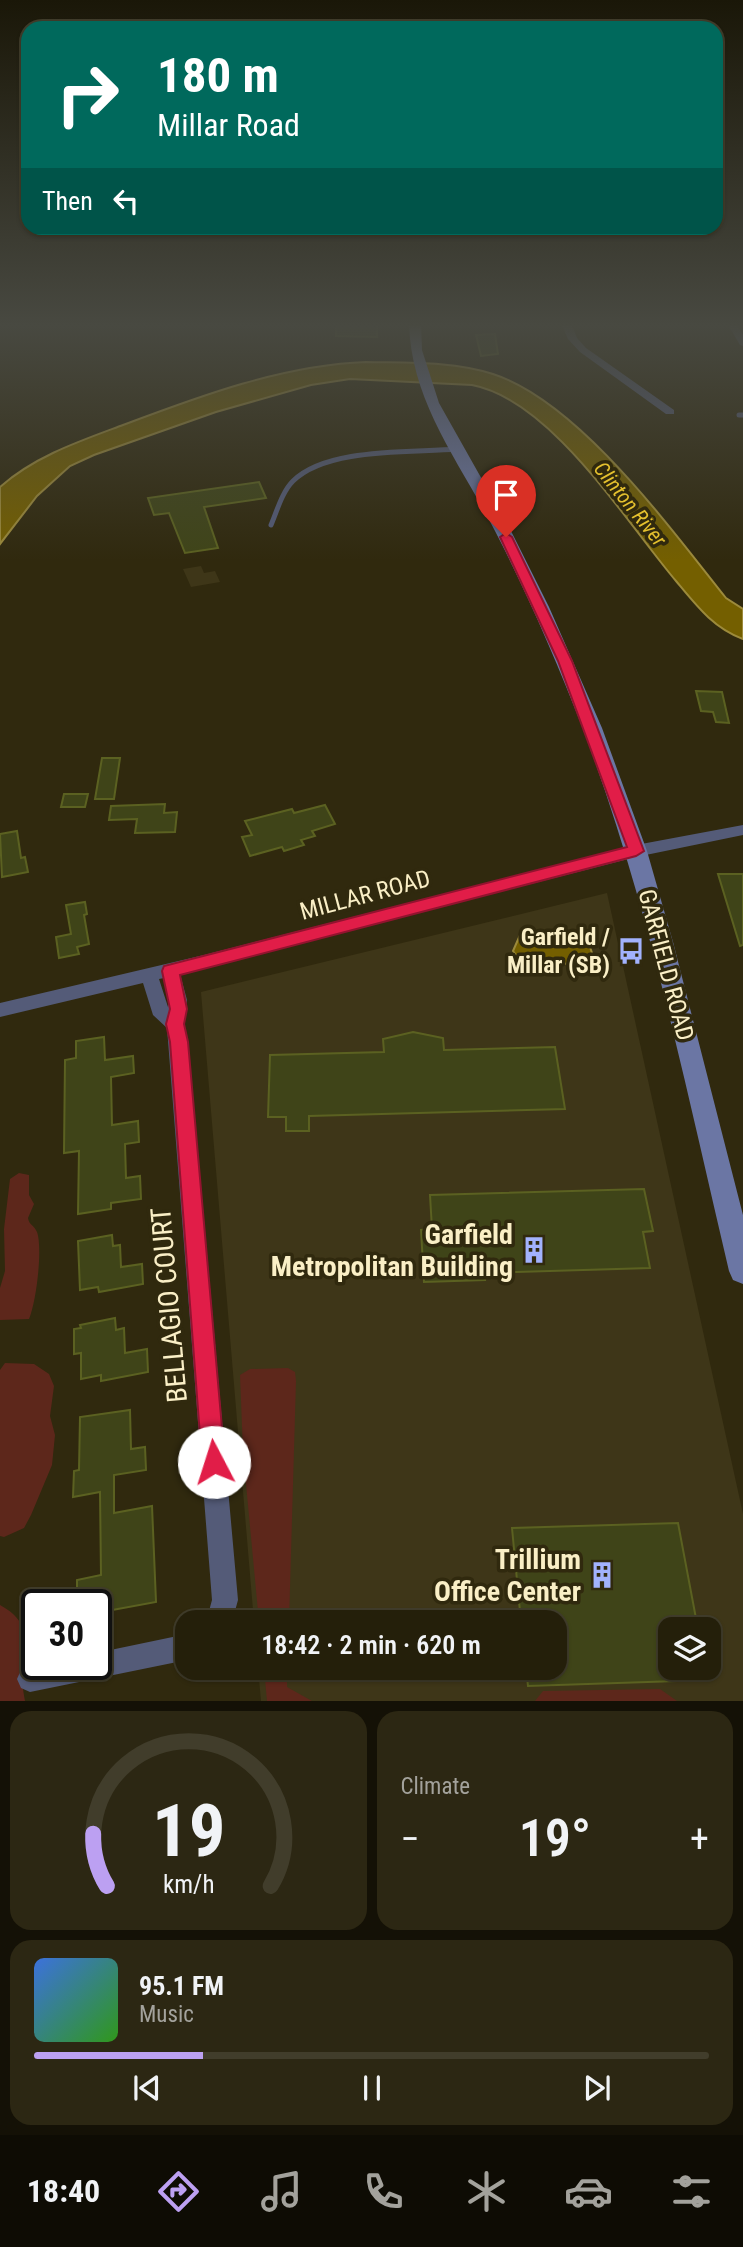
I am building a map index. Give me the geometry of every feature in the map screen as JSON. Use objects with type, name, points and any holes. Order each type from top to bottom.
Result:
[{"type":"main road","name":"GARFIELD ROAD","points":[[433,402],[545,615],[575,686],[636,851],[666,957],[743,1271]]},
{"type":"street","points":[[657,402],[670,412]]},
{"type":"street","name":"MILLAR ROAD","points":[[0,1010],[171,971],[636,851],[743,830]]},
{"type":"street","name":"BELLAGIO COURT","points":[[171,971],[178,1009],[175,1024],[179,1042],[225,1600],[222,1610]]},
{"type":"street","name":"BELLAGIO COURT","points":[[149,975],[156,1004],[163,1015],[175,1024]]},
{"type":"street","points":[[112,1662],[175,1649]]},
{"type":"lane","points":[[271,525],[293,480],[318,467],[390,453],[457,449]]},
{"type":"shaded area","points":[[201,566],[204,573],[215,571],[220,582],[191,587],[183,569]]},
{"type":"shaded area","points":[[607,893],[743,1514],[743,1701],[261,1701],[259,1680],[567,1680],[567,1610],[253,1610],[201,992]]},
{"type":"shaded area","points":[[19,1173],[29,1175],[29,1195],[34,1204],[28,1218],[39,1240],[36,1289],[29,1319],[0,1320],[0,1288],[5,1271],[4,1229],[10,1179]]},
{"type":"shaded area","points":[[5,1363],[34,1364],[49,1374],[54,1386],[50,1416],[55,1435],[52,1465],[31,1515],[24,1528],[4,1537],[0,1536],[0,1370]]},
{"type":"shaded area","points":[[288,1368],[295,1372],[289,1610],[258,1610],[243,1452],[240,1375],[250,1369]]},
{"type":"shaded area","points":[[0,1605],[10,1611],[21,1624],[21,1680],[25,1701],[0,1701]]},
{"type":"shaded area","points":[[265,1680],[287,1680],[287,1687],[312,1701],[267,1701]]},
{"type":"shaded area","points":[[660,1689],[677,1701],[535,1701],[543,1691]]},
{"type":"water","points":[[185,402],[250,402],[94,455],[70,466],[37,496],[0,544],[0,487],[28,466],[74,443]]},
{"type":"water","name":"Clinton River","points":[[512,402],[545,402],[590,439],[621,470],[726,598],[743,609],[743,639],[723,629],[698,607],[585,466],[530,414]]},
{"type":"water","points":[[573,931],[586,935],[592,953],[590,959],[564,964],[545,963],[518,958],[513,951],[520,935]]},
{"type":"building","points":[[259,482],[266,498],[204,507],[218,548],[185,553],[169,513],[154,515],[148,498]]},
{"type":"building","points":[[696,691],[722,692],[729,723],[716,722],[713,712],[701,711]]},
{"type":"building","points":[[102,758],[120,758],[114,799],[95,799]]},
{"type":"building","points":[[64,794],[88,794],[85,807],[61,807]]},
{"type":"building","points":[[165,804],[164,813],[177,812],[175,832],[135,833],[137,819],[109,820],[111,806]]},
{"type":"building","points":[[325,805],[335,824],[312,831],[315,836],[301,840],[304,845],[284,851],[282,847],[250,856],[242,837],[252,835],[245,821],[292,809],[294,813]]},
{"type":"building","points":[[17,831],[21,858],[25,857],[28,872],[2,877],[0,834]]},
{"type":"building","points":[[718,874],[743,874],[743,945],[740,946]]},
{"type":"building","points":[[85,902],[87,914],[84,915],[89,944],[77,947],[79,954],[59,958],[56,937],[71,934],[66,905]]},
{"type":"building","points":[[413,1032],[443,1038],[444,1050],[555,1047],[565,1109],[309,1116],[309,1131],[286,1131],[286,1117],[268,1117],[270,1055],[384,1052],[383,1039]]},
{"type":"building","points":[[104,1037],[105,1060],[133,1056],[134,1073],[111,1077],[112,1125],[138,1121],[139,1142],[125,1144],[126,1178],[140,1176],[141,1199],[111,1203],[111,1209],[78,1214],[79,1151],[64,1153],[65,1060],[76,1058],[76,1041]]},
{"type":"building","name":"Garfield Metropolitan Building","points":[[644,1189],[653,1231],[643,1232],[650,1268],[484,1273],[485,1280],[424,1282],[421,1230],[432,1229],[430,1195]]},
{"type":"building","points":[[112,1235],[113,1246],[120,1245],[121,1267],[142,1264],[143,1284],[99,1292],[98,1287],[80,1290],[78,1241]]},
{"type":"building","points":[[115,1318],[116,1330],[124,1328],[125,1353],[147,1349],[148,1372],[101,1381],[101,1375],[81,1379],[81,1353],[74,1354],[74,1329],[81,1328],[80,1325]]},
{"type":"building","points":[[130,1410],[131,1449],[145,1447],[146,1470],[114,1475],[114,1513],[152,1506],[156,1602],[112,1610],[112,1589],[77,1589],[77,1580],[101,1575],[100,1492],[73,1497],[74,1471],[79,1470],[80,1417]]},
{"type":"building","name":"Trillium Office Center","points":[[678,1523],[696,1617],[658,1617],[658,1680],[707,1680],[528,1686],[527,1680],[567,1680],[567,1610],[520,1610],[512,1528]]},
{"type":"place","name":"Garfield / Millar (SB)","points":[[631,951]]},
{"type":"place","name":"Garfield Metropolitan Building","points":[[534,1250]]},
{"type":"place","name":"Trillium Office Center","points":[[602,1575]]},
{"type":"route","points":[[214,1462],[179,1042],[175,1024],[178,1000],[171,971],[636,851],[565,661],[506,537]]}]
